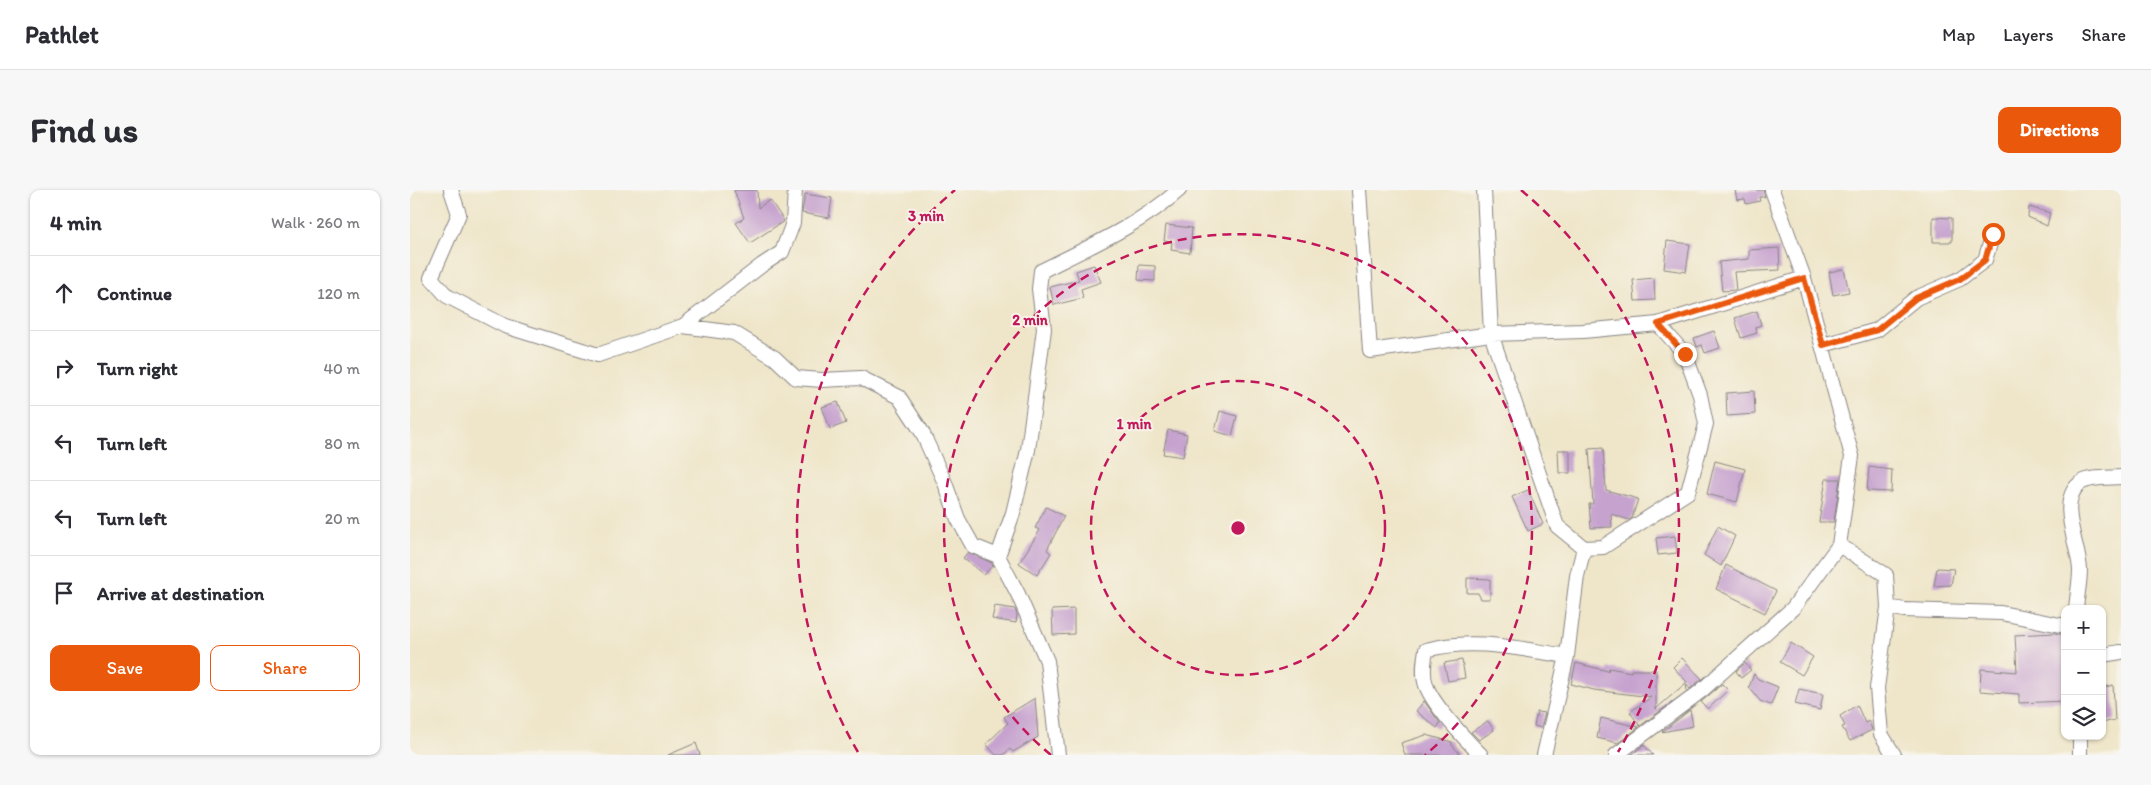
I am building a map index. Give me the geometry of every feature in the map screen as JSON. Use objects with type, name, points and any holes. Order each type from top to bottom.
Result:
[{"type":"street","points":[[451,190],[459,214],[431,278],[447,296],[505,326],[598,355],[683,326],[762,265],[782,252],[793,223],[795,190]]},
{"type":"street","points":[[998,556],[1013,514],[1028,450],[1044,329],[1039,289],[1041,271],[1092,245],[1163,204],[1179,190]]},
{"type":"street","points":[[1359,190],[1370,351],[1491,334],[1583,331],[1658,324],[1804,278]]},
{"type":"street","points":[[1484,190],[1491,334],[1557,526],[1584,548],[1603,547],[1688,492],[1706,424],[1700,395],[1685,354],[1658,324]]},
{"type":"street","points":[[1616,755],[1701,691],[1793,608],[1838,545],[1852,456],[1804,278],[1772,190]]},
{"type":"street","points":[[1823,345],[1877,330],[1916,298],[1960,279],[1985,260],[1993,234]]},
{"type":"street","points":[[683,326],[734,334],[775,358],[796,378],[822,380],[861,378],[899,397],[922,432],[945,483],[958,519],[973,546],[998,556],[1018,594],[1047,662],[1058,755]]},
{"type":"street","points":[[2076,605],[2080,569],[2068,504],[2072,491],[2080,483],[2087,480],[2121,477]]},
{"type":"street","points":[[1838,545],[1886,575],[1888,607],[1877,688],[1881,734],[1894,755]]},
{"type":"street","points":[[1544,755],[1567,656],[1577,576],[1584,548]]},
{"type":"street","points":[[1888,607],[1904,610],[2001,613],[2061,625]]},
{"type":"street","points":[[1481,755],[1435,701],[1426,684],[1423,664],[1426,650],[1470,642],[1567,656]]},
{"type":"street","points":[[2106,654],[2121,652]]},
{"type":"street","points":[[2080,740],[2080,755]]},
{"type":"building","points":[[734,190],[757,190],[758,208],[770,200],[784,221],[750,243],[736,223],[744,218]]},
{"type":"building","points":[[1735,190],[1763,190],[1765,197],[1759,197],[1760,201],[1746,204],[1745,199],[1737,200]]},
{"type":"building","points":[[805,194],[832,198],[829,218],[802,213]]},
{"type":"building","points":[[2029,207],[2050,213],[2047,226],[2028,217]]},
{"type":"building","points":[[1933,217],[1952,218],[1952,242],[1933,242]]},
{"type":"building","points":[[1166,225],[1192,228],[1190,253],[1171,250],[1172,242],[1164,241]]},
{"type":"building","points":[[1667,241],[1690,244],[1686,272],[1664,269]]},
{"type":"building","points":[[1779,248],[1780,270],[1734,272],[1736,290],[1722,291],[1719,262],[1749,259],[1749,250]]},
{"type":"building","points":[[1094,265],[1101,282],[1081,289],[1083,298],[1054,305],[1050,287],[1079,280],[1076,271]]},
{"type":"building","points":[[1139,265],[1155,266],[1155,281],[1138,280]]},
{"type":"building","points":[[1844,269],[1849,292],[1833,295],[1829,272]]},
{"type":"building","points":[[1654,278],[1655,300],[1635,301],[1633,280]]},
{"type":"building","points":[[1757,311],[1761,325],[1755,327],[1757,333],[1741,338],[1735,318]]},
{"type":"building","points":[[1714,331],[1720,348],[1705,353],[1702,345],[1697,347],[1694,338]]},
{"type":"building","points":[[1754,391],[1755,414],[1727,416],[1726,393]]},
{"type":"building","points":[[838,402],[846,423],[830,429],[822,407]]},
{"type":"building","points":[[1220,411],[1237,416],[1232,436],[1215,431]]},
{"type":"building","points":[[1168,430],[1187,434],[1183,457],[1163,454]]},
{"type":"building","points":[[1603,448],[1606,490],[1638,499],[1632,518],[1629,520],[1611,514],[1612,527],[1591,528],[1589,504],[1593,504],[1589,449]]},
{"type":"building","points":[[1558,450],[1570,450],[1570,473],[1559,473]]},
{"type":"building","points":[[1715,461],[1745,469],[1737,502],[1707,494]]},
{"type":"building","points":[[1869,467],[1892,470],[1891,492],[1867,491]]},
{"type":"building","points":[[1826,479],[1840,479],[1834,522],[1819,522]]},
{"type":"building","points":[[1528,490],[1543,524],[1528,531],[1512,497]]},
{"type":"building","points":[[1046,507],[1064,516],[1047,550],[1051,553],[1037,575],[1019,563],[1040,530],[1035,528]]},
{"type":"building","points":[[1718,526],[1735,536],[1721,566],[1704,555]]},
{"type":"building","points":[[1675,536],[1677,553],[1658,555],[1656,538]]},
{"type":"building","points":[[968,552],[993,565],[984,575],[963,558]]},
{"type":"building","points":[[1726,565],[1776,591],[1765,613],[1716,589]]},
{"type":"building","points":[[1937,568],[1954,569],[1951,585],[1934,586]]},
{"type":"building","points":[[1467,578],[1490,579],[1490,599],[1481,599],[1478,593],[1467,593]]},
{"type":"building","points":[[995,606],[1015,609],[1017,615],[1016,623],[992,619]]},
{"type":"building","points":[[1074,609],[1074,634],[1053,635],[1052,610]]},
{"type":"building","points":[[2061,634],[2061,701],[2019,703],[2019,694],[1980,691],[1981,669],[2017,672],[2015,635]]},
{"type":"building","points":[[1791,643],[1813,657],[1802,675],[1780,662]]},
{"type":"building","points":[[1682,658],[1702,679],[1690,689],[1686,684],[1687,691],[1640,726],[1630,712],[1651,697],[1594,690],[1571,684],[1576,663],[1608,671],[1609,668],[1631,672],[1631,670],[1656,670],[1656,709],[1687,682],[1673,667]]},
{"type":"building","points":[[1462,660],[1465,678],[1448,681],[1444,663]]},
{"type":"building","points":[[1745,663],[1751,670],[1741,678],[1736,671]]},
{"type":"building","points":[[1754,674],[1758,679],[1778,687],[1771,705],[1760,701],[1749,687]]},
{"type":"building","points":[[1722,684],[1728,690],[1708,709],[1701,702]]},
{"type":"building","points":[[2113,685],[2115,720],[2106,722],[2106,695],[2106,687]]},
{"type":"building","points":[[1799,689],[1823,694],[1820,710],[1795,704]]},
{"type":"building","points":[[1035,698],[1038,737],[1013,752],[1010,749],[1003,755],[996,755],[986,744],[1008,723],[1004,717]]},
{"type":"building","points":[[1424,701],[1440,723],[1437,728],[1416,711]]},
{"type":"building","points":[[1857,705],[1865,723],[1869,721],[1872,730],[1850,741],[1842,727],[1845,726],[1840,716]]},
{"type":"building","points":[[1690,710],[1693,726],[1662,732]]},
{"type":"building","points":[[1537,712],[1545,713],[1541,728],[1534,726]]},
{"type":"building","points":[[1601,718],[1639,727],[1618,743],[1597,738]]},
{"type":"building","points":[[1488,721],[1494,730],[1479,740],[1471,732]]},
{"type":"building","points":[[1426,735],[1452,742],[1452,745],[1461,755],[1405,755],[1401,743]]},
{"type":"building","points":[[696,743],[700,755],[668,755]]},
{"type":"building","points":[[1644,745],[1653,755],[1631,755]]},
{"type":"route","points":[[1685,354],[1658,324],[1804,278],[1823,345],[1877,330],[1916,298],[1960,279],[1985,260],[1993,234]]}]
